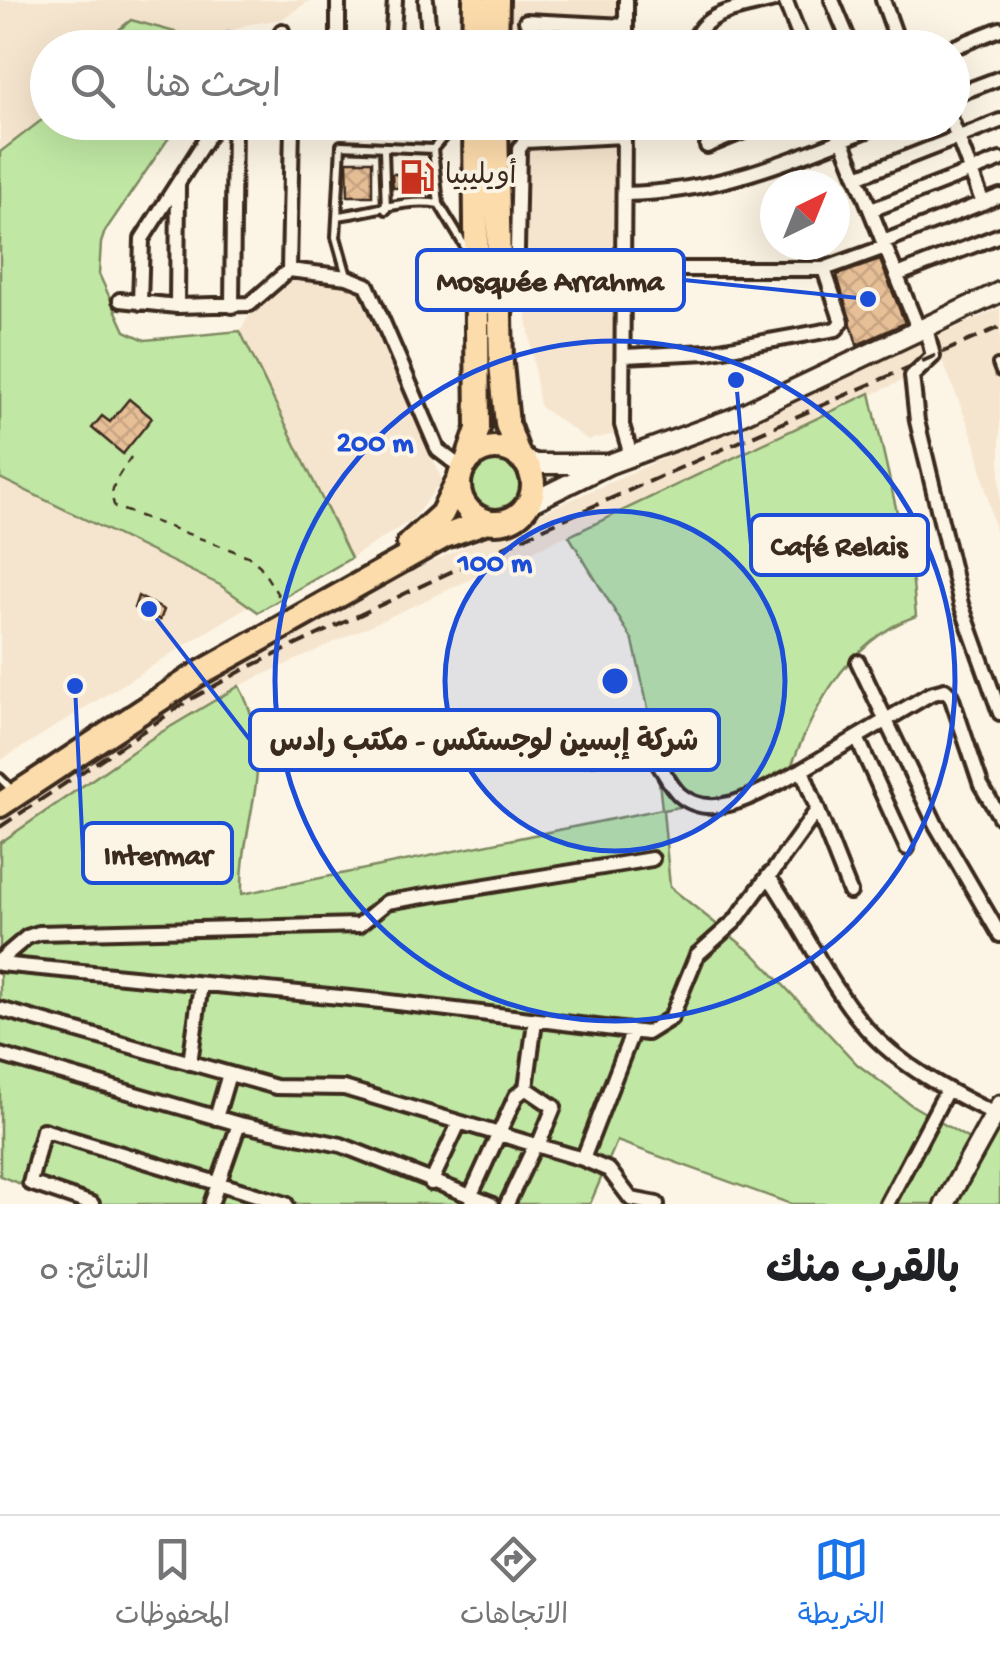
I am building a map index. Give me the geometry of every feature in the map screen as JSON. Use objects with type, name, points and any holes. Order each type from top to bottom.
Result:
[{"type":"highway","points":[[496,30],[497,0]]},
{"type":"highway","points":[[2,790],[289,612],[400,551],[442,514],[478,429],[474,140]]},
{"type":"highway","points":[[2,790],[445,536],[487,521],[510,519],[528,504],[533,484],[507,424],[501,364],[496,140]]},
{"type":"highway","points":[[487,521],[462,499],[463,470],[478,453],[495,448],[520,458]]},
{"type":"main road","points":[[528,504],[609,464],[734,418],[1000,292]]},
{"type":"main road","points":[[520,458],[537,464],[609,464]]},
{"type":"main road","points":[[945,1204],[998,1110]]},
{"type":"street","points":[[338,0],[338,30]]},
{"type":"street","points":[[393,30],[395,0]]},
{"type":"street","points":[[426,0],[428,30]]},
{"type":"street","points":[[626,0],[626,30]]},
{"type":"street","points":[[698,30],[708,19],[774,0]]},
{"type":"street","points":[[785,0],[797,30]]},
{"type":"street","points":[[832,0],[844,30]]},
{"type":"street","points":[[883,0],[894,30]]},
{"type":"street","points":[[526,20],[626,26]]},
{"type":"street","points":[[970,41],[1000,29]]},
{"type":"street","points":[[970,89],[1000,78]]},
{"type":"street","points":[[970,131],[1000,120]]},
{"type":"street","points":[[140,304],[142,239],[205,140]]},
{"type":"street","points":[[232,306],[234,140]]},
{"type":"street","points":[[285,140],[289,270]]},
{"type":"street","points":[[501,364],[517,250],[519,149],[525,141],[533,140]]},
{"type":"street","points":[[624,140],[622,425],[632,455]]},
{"type":"street","points":[[707,146],[722,140]]},
{"type":"street","points":[[624,194],[667,194],[723,183],[842,140],[933,356],[912,376],[916,421],[961,604],[1000,713]]},
{"type":"street","points":[[856,177],[948,140]]},
{"type":"street","points":[[960,140],[983,203]]},
{"type":"street","points":[[871,210],[1000,160]]},
{"type":"street","points":[[177,306],[178,182]]},
{"type":"street","points":[[626,269],[824,269],[1000,196]]},
{"type":"street","points":[[897,276],[1000,235]]},
{"type":"street","points":[[624,356],[708,352],[836,330],[842,322],[824,269]]},
{"type":"street","points":[[120,300],[177,306],[250,304],[289,270],[347,277],[367,285],[438,450],[463,470]]},
{"type":"street","points":[[858,662],[936,825],[1000,935]]},
{"type":"street","points":[[559,760],[645,751],[685,798],[718,806],[802,770],[858,740],[885,720],[945,690],[951,696],[981,785],[1000,816]]},
{"type":"street","points":[[858,740],[907,848]]},
{"type":"street","points":[[802,770],[850,892]]},
{"type":"street","points":[[0,962],[632,1034],[658,1030],[671,1018],[697,955],[735,921],[818,809]]},
{"type":"street","points":[[0,962],[27,937],[39,933],[180,926],[348,926],[364,923],[388,902],[652,859]]},
{"type":"street","points":[[769,875],[845,1001],[868,1031],[947,1090],[998,1110]]},
{"type":"street","points":[[190,1063],[201,984]]},
{"type":"street","points":[[0,1009],[293,1090],[344,1088],[537,1145],[609,1170],[628,1201],[656,1204]]},
{"type":"street","points":[[470,1197],[516,1096],[526,1088],[535,1022]]},
{"type":"street","points":[[583,1159],[632,1034]]},
{"type":"street","points":[[0,1055],[216,1118],[340,1145],[491,1204]]},
{"type":"street","points":[[216,1118],[229,1074]]},
{"type":"street","points":[[507,1204],[554,1104],[526,1088]]},
{"type":"street","points":[[887,1204],[947,1090]]},
{"type":"street","points":[[431,1183],[459,1123]]},
{"type":"street","points":[[211,1204],[239,1124]]},
{"type":"street","points":[[92,1204],[30,1183],[44,1130],[286,1204]]},
{"type":"lane","points":[[442,140],[434,150],[439,204],[464,240],[477,320]]},
{"type":"lane","points":[[347,277],[336,236],[341,146],[376,144],[384,150],[434,150]]},
{"type":"lane","points":[[384,150],[386,210]]},
{"type":"lane","points":[[338,216],[386,210],[420,200],[439,204]]},
{"type":"path","points":[[131,457],[111,494],[116,507],[248,556],[260,566],[289,612]]},
{"type":"shaded area","points":[[0,0],[311,0],[282,19],[235,30],[167,30],[131,20],[119,30],[30,30],[30,129],[0,152]]},
{"type":"shaded area","points":[[510,0],[630,0],[630,30],[509,30]]},
{"type":"shaded area","points":[[510,140],[630,140],[629,431],[588,440],[540,407],[527,318],[525,239]]},
{"type":"shaded area","points":[[287,278],[361,288],[442,480],[413,519],[351,558],[240,331],[263,292]]},
{"type":"shaded area","points":[[1000,308],[1000,553],[975,442],[943,362],[239,686],[155,736],[0,843],[0,808],[223,664],[409,572]]},
{"type":"shaded area","points":[[0,478],[220,585],[250,605],[0,761]]},
{"type":"green space","points":[[131,20],[167,30],[119,30]]},
{"type":"green space","points":[[30,129],[30,140],[167,140],[105,231],[99,274],[125,331],[145,340],[240,331],[351,558],[258,612],[220,585],[0,478],[0,152]]},
{"type":"green space","points":[[870,393],[913,583],[916,616],[890,628],[848,664],[817,710],[783,788],[663,810],[670,887],[756,956],[857,1064],[910,1104],[984,1148],[1000,1121],[1000,1204],[791,1204],[617,1141],[590,1204],[71,1204],[0,1176],[0,843],[155,736],[239,686],[251,714],[257,765],[242,894],[662,809],[654,735],[633,641],[569,536]]},
{"type":"green space","points":[[498,459],[516,467],[524,485],[516,503],[498,511],[480,503],[472,485],[480,467]]},
{"type":"building","points":[[347,161],[372,161],[372,196],[348,196]]},
{"type":"building","points":[[429,173],[430,187],[393,188],[392,174]]},
{"type":"building","points":[[880,260],[905,323],[857,345],[837,275]]},
{"type":"building","points":[[129,399],[152,418],[123,454],[92,428],[102,416],[110,422]]},
{"type":"building","points":[[138,596],[164,610],[160,620],[134,608]]},
{"type":"railway","points":[[0,827],[191,699],[245,669],[546,527],[1000,327]]},
{"type":"place","name":"أويليبيا","points":[[417,177]]},
{"type":"place","name":"Mosquée Arrahma","points":[[868,299]]},
{"type":"place","name":"Café Relais","points":[[736,380]]},
{"type":"place","name":"شركة إبسين لوجستكس - مكتب رادس","points":[[149,609]]},
{"type":"place","name":"Intermar","points":[[75,686]]}]
